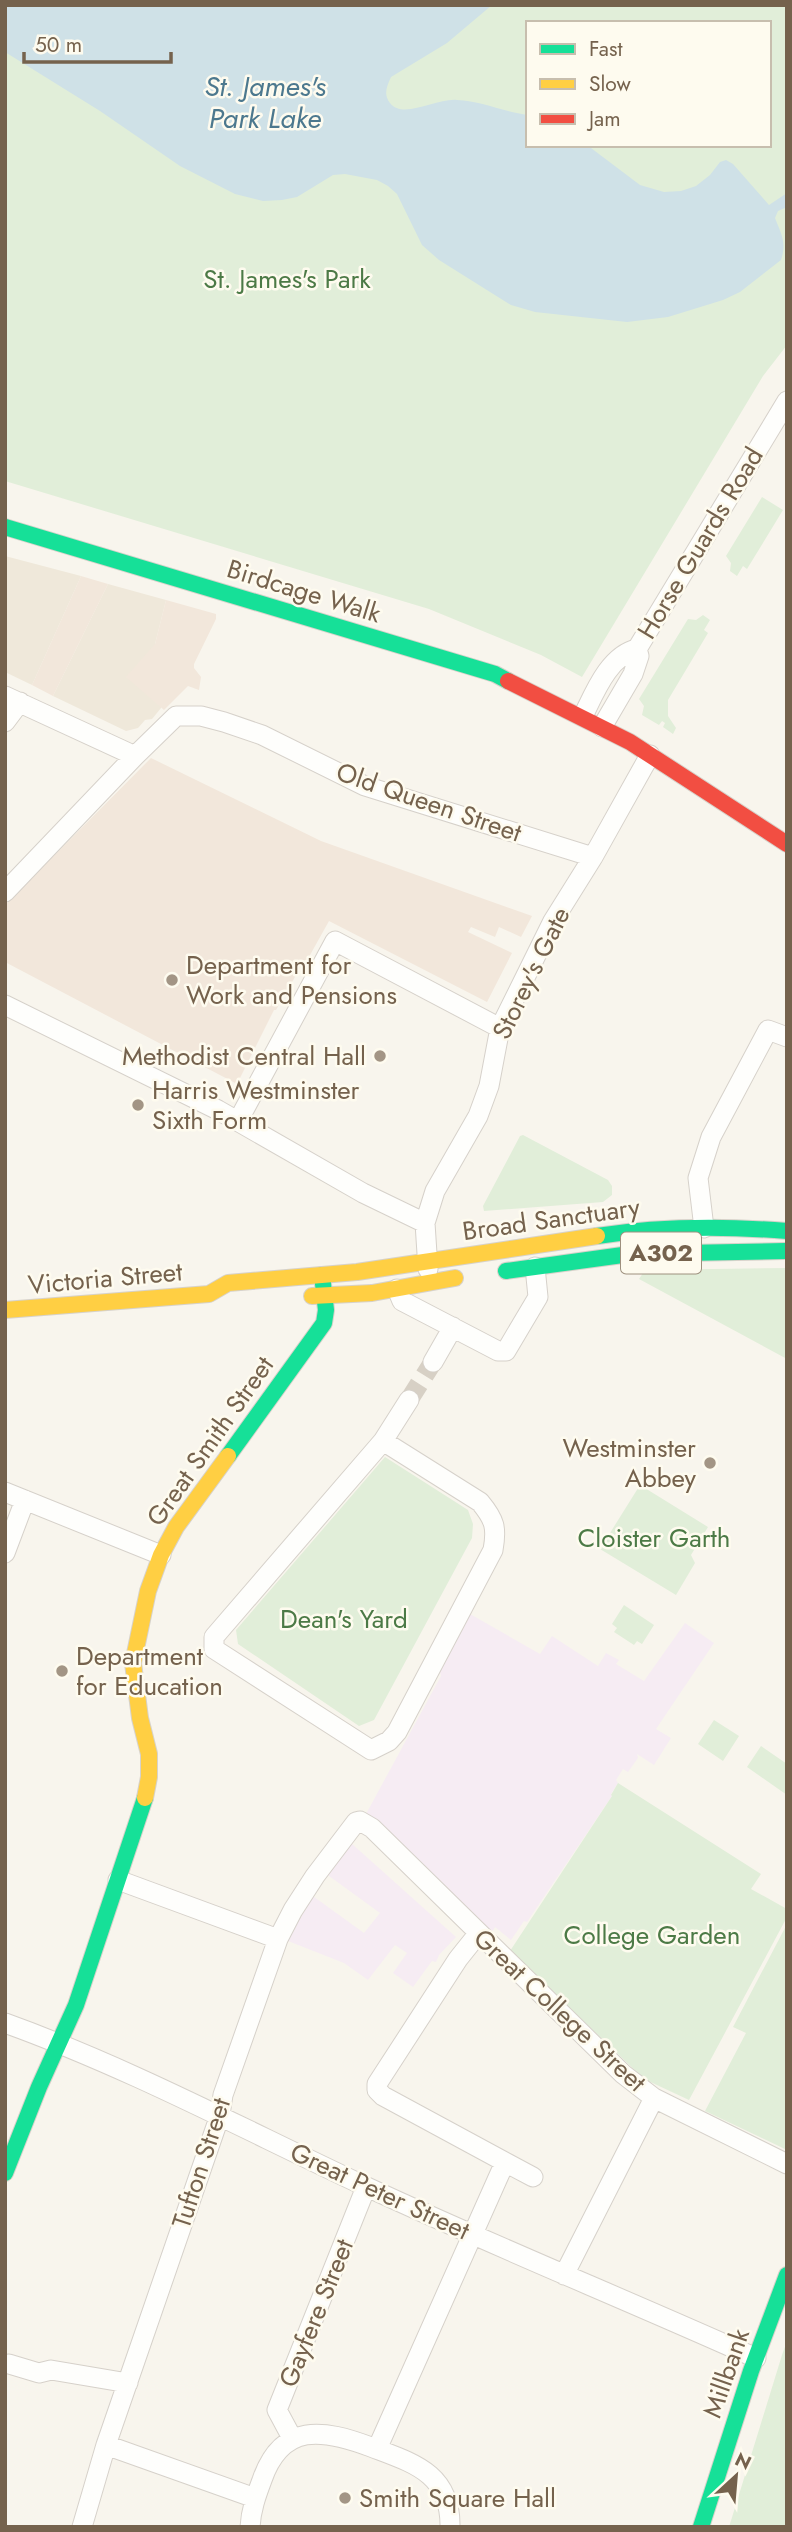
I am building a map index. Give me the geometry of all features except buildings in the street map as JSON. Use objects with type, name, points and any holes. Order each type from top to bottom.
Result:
[{"type":"main road","name":"Birdcage Walk","points":[[5,527],[495,674],[583,716],[650,755],[787,844]]},
{"type":"main road","name":"Broad Sanctuary","points":[[322,1275],[610,1234],[704,1228],[787,1231]]},
{"type":"main road","name":"Broad Sanctuary","points":[[495,1273],[630,1254],[787,1251]]},
{"type":"main road","name":"Victoria Street","points":[[5,1310],[209,1294],[228,1283],[322,1275]]},
{"type":"main road","name":"Great Smith Street","points":[[5,2173],[80,1994],[144,1801],[149,1777],[149,1754],[140,1718],[133,1662],[148,1591],[161,1555],[176,1527],[324,1323],[326,1310],[322,1275]]},
{"type":"main road","name":"Broad Sanctuary","points":[[324,1296],[397,1289],[469,1276]]},
{"type":"main road","name":"Victoria Street","points":[[209,1294],[227,1302]]},
{"type":"main road","points":[[292,1297],[324,1296]]},
{"type":"main road","name":"Millbank","points":[[701,2527],[756,2358],[787,2275]]},
{"type":"street","name":"Horse Guards Road","points":[[583,716],[617,659],[636,649],[787,401]]},
{"type":"street","name":"Horse Guards Road","points":[[601,727],[633,674],[639,656],[636,649]]},
{"type":"street","points":[[5,722],[13,699],[135,756],[5,892]]},
{"type":"street","name":"Old Queen Street","points":[[135,756],[176,716],[201,716],[262,735],[365,786],[593,857]]},
{"type":"street","name":"Storey's Gate","points":[[429,1282],[425,1223],[435,1191],[478,1116],[491,1081],[500,1028],[553,921],[593,857],[650,755]]},
{"type":"street","points":[[238,1121],[335,941],[500,1028]]},
{"type":"street","points":[[5,1005],[238,1121],[363,1193],[425,1223]]},
{"type":"street","points":[[704,1228],[698,1178],[711,1137],[768,1030],[787,1037]]},
{"type":"street","points":[[397,1289],[401,1301],[498,1351],[506,1351],[538,1297],[535,1267]]},
{"type":"street","points":[[433,1362],[453,1327]]},
{"type":"street","points":[[383,1441],[480,1502],[491,1515],[496,1532],[493,1550],[397,1732],[372,1750],[214,1649],[214,1637],[383,1441],[409,1400]]},
{"type":"street","points":[[5,1492],[161,1555]]},
{"type":"street","points":[[5,1553],[25,1500]]},
{"type":"street","name":"Great College Street","points":[[360,1821],[372,1828],[623,2074],[654,2098],[787,2164]]},
{"type":"street","name":"Tufton Street","points":[[82,2527],[106,2445],[278,1939],[315,1876],[351,1827],[360,1821]]},
{"type":"street","points":[[118,1880],[278,1939]]},
{"type":"street","points":[[478,1934],[458,1959],[380,2077],[377,2090],[383,2096],[533,2177]]},
{"type":"street","name":"Great Peter Street","points":[[5,2022],[59,2043],[220,2115],[366,2187],[471,2234],[756,2358]]},
{"type":"street","points":[[564,2275],[654,2098]]},
{"type":"street","points":[[377,2449],[505,2162]]},
{"type":"street","name":"Gayfere Street","points":[[292,2438],[278,2410],[366,2187]]},
{"type":"street","points":[[9,2364],[39,2373],[51,2370],[128,2383]]},
{"type":"street","points":[[250,2527],[255,2498],[271,2458],[279,2447],[304,2434],[345,2438],[412,2462],[430,2474],[445,2494],[450,2527]]},
{"type":"street","points":[[106,2445],[255,2498]]},
{"type":"shaded area","points":[[5,556],[81,576],[32,685],[5,672]]},
{"type":"shaded area","points":[[81,576],[108,584],[53,696],[32,685]]},
{"type":"shaded area","points":[[108,584],[166,600],[155,644],[161,708],[152,719],[145,720],[138,728],[126,731],[53,696]]},
{"type":"shaded area","points":[[166,600],[216,614],[216,619],[194,664],[201,677],[199,690],[188,686],[164,710],[126,677],[155,644]]},
{"type":"shaded area","points":[[151,758],[321,841],[532,916],[521,937],[499,927],[495,937],[471,927],[468,932],[512,953],[487,1002],[329,921],[305,964],[303,963],[274,1010],[237,1084],[5,962],[5,905]]},
{"type":"shaded area","points":[[470,1614],[540,1654],[552,1636],[598,1666],[606,1653],[619,1660],[616,1664],[644,1681],[685,1623],[714,1643],[656,1729],[671,1738],[654,1765],[637,1754],[638,1758],[628,1772],[623,1769],[616,1780],[618,1783],[612,1796],[527,1922],[524,1921],[511,1940],[495,1927],[491,1934],[366,1814],[441,1676],[440,1672]]},
{"type":"shaded area","points":[[351,1843],[456,1937],[436,1962],[432,1961],[413,1987],[393,1973],[407,1953],[395,1945],[368,1980],[344,1963],[283,1939],[310,1894],[364,1933],[380,1913],[325,1873]]},
{"type":"green space","name":"St. James's Park","points":[[5,5],[787,5],[787,345],[763,376],[582,677],[541,655],[429,609],[5,481]]},
{"type":"green space","points":[[762,497],[783,510],[747,569],[743,566],[737,576],[730,571],[731,563],[726,556]]},
{"type":"green space","points":[[703,615],[710,620],[704,630],[708,633],[668,700],[668,716],[676,728],[673,734],[663,727],[665,723],[662,721],[659,725],[642,715],[644,706],[639,699],[688,619],[696,620]]},
{"type":"green space","points":[[523,1135],[608,1180],[612,1186],[612,1195],[603,1202],[484,1211],[483,1206],[520,1136]]},
{"type":"green space","points":[[787,1268],[787,1359],[639,1279],[645,1270]]},
{"type":"green space","name":"Dean's Yard","points":[[385,1457],[468,1510],[473,1524],[472,1538],[374,1720],[359,1726],[238,1644],[236,1630]]},
{"type":"green space","name":"Cloister Garth","points":[[640,1485],[708,1527],[691,1555],[695,1563],[676,1595],[600,1549]]},
{"type":"green space","points":[[624,1605],[654,1625],[642,1644],[637,1641],[634,1645],[614,1632],[617,1628],[612,1624]]},
{"type":"green space","points":[[714,1720],[739,1736],[723,1761],[698,1744]]},
{"type":"green space","points":[[761,1746],[787,1764],[787,1795],[747,1767]]},
{"type":"green space","name":"College Garden","points":[[618,1783],[761,1874],[751,1889],[787,1909],[787,1917],[689,2100],[644,2079],[510,1951]]},
{"type":"green space","points":[[787,1924],[787,2150],[705,2111],[746,2033],[733,2027]]},
{"type":"green space","points":[[787,2341],[787,2527],[729,2527],[782,2355]]},
{"type":"water","name":"St. James's Park Lake","points":[[5,5],[492,5],[447,43],[391,77],[386,93],[390,103],[396,108],[412,109],[457,100],[526,115],[526,147],[590,147],[640,185],[664,192],[681,191],[696,186],[710,175],[720,162],[726,160],[733,164],[769,205],[787,193],[787,207],[778,211],[775,218],[783,243],[783,254],[781,260],[740,292],[668,317],[627,322],[535,312],[511,305],[439,260],[422,245],[397,194],[377,180],[345,174],[333,175],[297,197],[282,200],[263,201],[235,194],[180,166],[100,111],[5,52]]},
{"type":"tunnel","points":[[409,1400],[433,1362]]},
{"type":"traffic: fast","points":[[5,527],[495,674],[508,681]]},
{"type":"traffic: fast","points":[[597,1236],[692,1228],[787,1231]]},
{"type":"traffic: fast","points":[[506,1271],[630,1254],[785,1251]]},
{"type":"traffic: fast","points":[[228,1456],[324,1323],[326,1310],[322,1275]]},
{"type":"traffic: fast","points":[[5,2173],[39,2087],[76,2005],[145,1798]]},
{"type":"traffic: fast","points":[[701,2527],[751,2371],[787,2275]]},
{"type":"traffic: slow","points":[[5,1310],[209,1294],[228,1283],[357,1272],[597,1236]]},
{"type":"traffic: slow","points":[[312,1296],[372,1293],[455,1278]]},
{"type":"traffic: slow","points":[[145,1798],[149,1754],[140,1718],[133,1663],[148,1591],[161,1555],[176,1527],[228,1456]]},
{"type":"traffic: jam","points":[[508,681],[630,742],[787,844]]},
{"type":"place","name":"Department for Work and Pensions","points":[[172,980]]},
{"type":"place","name":"Methodist Central Hall","points":[[380,1056]]},
{"type":"place","name":"Harris Westminster Sixth Form","points":[[138,1105]]},
{"type":"place","name":"Westminster Abbey","points":[[710,1463]]},
{"type":"place","name":"Department for Education","points":[[62,1671]]},
{"type":"place","name":"Smith Square Hall","points":[[345,2498]]}]
